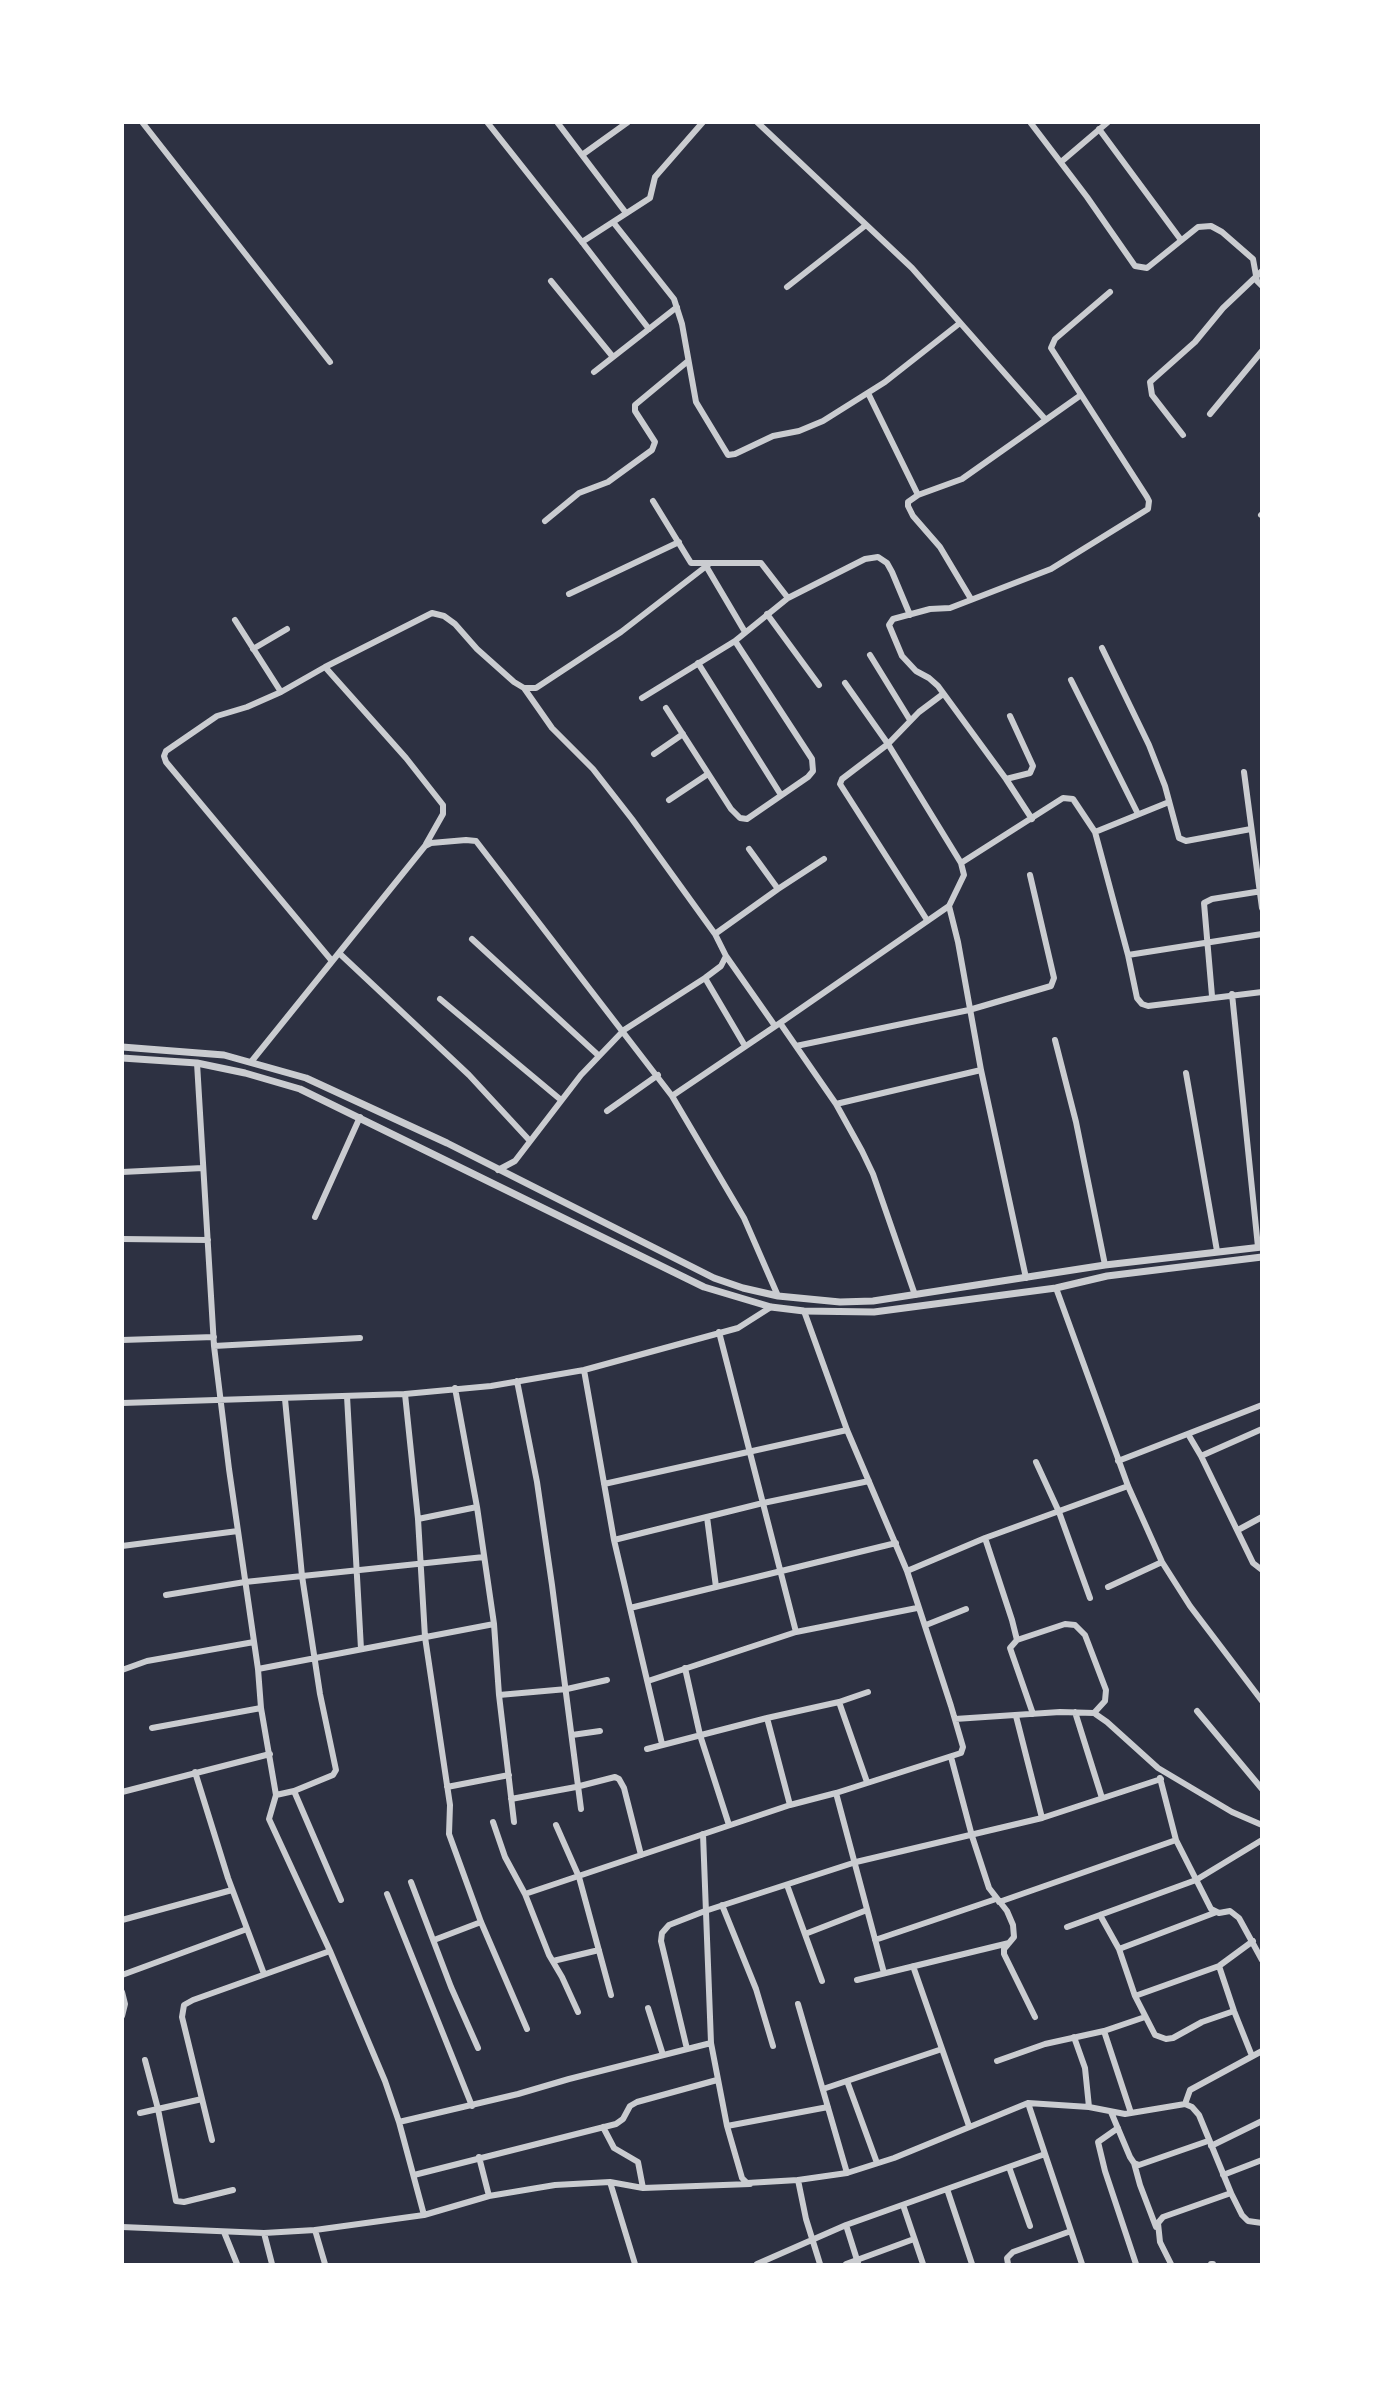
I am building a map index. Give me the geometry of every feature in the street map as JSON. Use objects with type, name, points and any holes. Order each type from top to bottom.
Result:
[{"type":"street","points":[[487,122],[649,329]]},
{"type":"street","points":[[557,122],[626,213]]},
{"type":"street","points":[[582,155],[628,122]]},
{"type":"street","points":[[582,242],[650,198],[655,177],[703,122]]},
{"type":"street","points":[[757,122],[912,268],[1045,419]]},
{"type":"street","points":[[1030,122],[1135,266],[1147,268],[1204,225],[1217,228],[1253,259],[1256,277],[1262,286]]},
{"type":"street","points":[[1061,162],[1108,122]]},
{"type":"street","points":[[144,123],[330,362]]},
{"type":"street","points":[[1099,129],[1181,240]]},
{"type":"street","points":[[613,222],[670,293],[677,307],[696,402],[728,455],[773,436],[815,425],[885,382],[960,323]]},
{"type":"street","points":[[787,287],[866,225]]},
{"type":"street","points":[[1183,435],[1152,395],[1150,382],[1195,342],[1223,308],[1262,271]]},
{"type":"street","points":[[551,281],[612,358]]},
{"type":"street","points":[[1032,819],[1006,779],[933,681],[910,666],[896,643],[890,623],[893,619],[930,609],[950,608],[1051,569],[1148,509],[1147,497],[1051,344],[1110,292]]},
{"type":"street","points":[[594,372],[677,307]]},
{"type":"street","points":[[1210,414],[1262,351]]},
{"type":"street","points":[[1255,358],[1262,364]]},
{"type":"street","points":[[545,521],[579,493],[608,482],[652,450],[655,442],[635,411],[635,405],[688,360]]},
{"type":"street","points":[[868,393],[918,495]]},
{"type":"street","points":[[971,599],[940,547],[909,510],[908,502],[918,495],[962,479],[1081,395]]},
{"type":"street","points":[[653,501],[691,563],[761,563],[788,598]]},
{"type":"street","points":[[569,594],[679,542]]},
{"type":"street","points":[[642,698],[735,641],[788,598],[865,559],[878,557],[887,563],[909,615]]},
{"type":"street","points":[[708,565],[745,632]]},
{"type":"street","points":[[524,688],[536,688],[594,651],[708,565]]},
{"type":"street","points":[[332,961],[166,762],[164,756],[166,751],[210,720],[281,692],[423,616],[437,614],[455,624],[503,674],[524,688],[552,728],[593,769],[715,934],[726,956],[796,1046],[836,1104],[873,1174],[915,1295]]},
{"type":"street","points":[[767,614],[819,685]]},
{"type":"street","points":[[235,620],[281,692]]},
{"type":"street","points":[[253,649],[287,629]]},
{"type":"street","points":[[666,708],[731,809],[743,819],[747,819],[811,775],[814,762],[735,641]]},
{"type":"street","points":[[1102,648],[1149,745],[1181,840],[1251,829]]},
{"type":"street","points":[[870,655],[910,720]]},
{"type":"street","points":[[698,663],[781,795]]},
{"type":"street","points":[[251,1062],[425,846],[443,814],[443,805],[418,772],[325,667]]},
{"type":"street","points":[[1071,680],[1138,814]]},
{"type":"street","points":[[672,1096],[949,906],[964,875],[961,863],[888,744],[845,683]]},
{"type":"street","points":[[928,920],[840,786],[842,779],[888,744],[910,720],[943,694]]},
{"type":"street","points":[[1006,779],[1030,773],[1033,768],[1010,716]]},
{"type":"street","points":[[653,754],[683,734]]},
{"type":"street","points":[[1244,772],[1262,908]]},
{"type":"street","points":[[669,800],[708,774]]},
{"type":"street","points":[[961,863],[1063,798],[1070,798],[1077,803],[1095,832],[1137,998],[1142,1004],[1148,1006],[1212,996],[1262,992]]},
{"type":"street","points":[[1095,832],[1169,802]]},
{"type":"street","points":[[425,846],[430,843],[466,840],[478,843],[672,1096],[744,1218],[778,1296]]},
{"type":"street","points":[[1253,844],[1262,844]]},
{"type":"street","points":[[749,849],[778,889]]},
{"type":"street","points":[[715,934],[824,859]]},
{"type":"street","points":[[796,1046],[969,1010],[1048,987],[1054,982],[1030,874]]},
{"type":"street","points":[[1212,996],[1203,905],[1205,901],[1260,892]]},
{"type":"street","points":[[949,906],[1026,1278]]},
{"type":"street","points":[[1128,955],[1262,934]]},
{"type":"street","points":[[472,939],[598,1055]]},
{"type":"street","points":[[339,953],[469,1075],[530,1141]]},
{"type":"street","points":[[498,1170],[515,1161],[598,1055],[624,1030],[705,978],[721,966],[726,956]]},
{"type":"street","points":[[705,978],[745,1046]]},
{"type":"street","points":[[122,1047],[224,1055],[306,1078],[395,1119],[714,1278],[778,1296],[840,1302],[873,1301],[1105,1265],[1260,1247],[1232,995]]},
{"type":"street","points":[[440,999],[561,1100]]},
{"type":"street","points":[[1055,1040],[1076,1122],[1105,1265]]},
{"type":"street","points":[[122,1058],[197,1063],[300,1089],[704,1287],[771,1307],[804,1311],[874,1312],[1056,1288],[1107,1276],[1262,1257]]},
{"type":"street","points":[[197,1063],[214,1337],[261,1708],[276,1795],[269,1819],[380,2068],[399,2122],[424,2215]]},
{"type":"street","points":[[836,1104],[981,1070]]},
{"type":"street","points":[[1186,1073],[1217,1251]]},
{"type":"street","points":[[607,1111],[658,1075]]},
{"type":"street","points":[[315,1217],[360,1118]]},
{"type":"street","points":[[122,1172],[203,1168]]},
{"type":"street","points":[[122,1239],[208,1240]]},
{"type":"street","points":[[1056,1288],[1118,1461],[1162,1562],[1190,1606],[1262,1701]]},
{"type":"street","points":[[840,1302],[840,1312]]},
{"type":"street","points":[[122,1403],[405,1394],[517,1381],[584,1370],[738,1328],[771,1307]]},
{"type":"street","points":[[525,1894],[790,1805],[951,1757],[963,1750],[907,1571],[847,1430],[804,1311]]},
{"type":"street","points":[[719,1332],[796,1632]]},
{"type":"street","points":[[122,1340],[214,1337]]},
{"type":"street","points":[[215,1346],[360,1338]]},
{"type":"street","points":[[584,1370],[614,1540],[662,1744]]},
{"type":"street","points":[[517,1381],[537,1482],[567,1689],[580,1809]]},
{"type":"street","points":[[455,1388],[477,1507],[494,1624],[499,1695],[514,1822]]},
{"type":"street","points":[[405,1394],[418,1519],[425,1637],[450,1805],[449,1834],[481,1922],[527,2029]]},
{"type":"street","points":[[347,1396],[362,1649]]},
{"type":"street","points":[[276,1795],[295,1791],[335,1773],[302,1576],[285,1399]]},
{"type":"street","points":[[1118,1461],[1262,1405]]},
{"type":"street","points":[[1201,1455],[1262,1429]]},
{"type":"street","points":[[604,1484],[847,1430]]},
{"type":"street","points":[[1188,1434],[1201,1455],[1253,1563],[1262,1570]]},
{"type":"street","points":[[1036,1462],[1059,1511],[1090,1598]]},
{"type":"street","points":[[614,1540],[763,1503],[870,1481]]},
{"type":"street","points":[[907,1571],[985,1538],[1128,1486]]},
{"type":"street","points":[[418,1519],[477,1507]]},
{"type":"street","points":[[706,1517],[716,1587]]},
{"type":"street","points":[[1238,1530],[1262,1517]]},
{"type":"street","points":[[122,1546],[238,1531]]},
{"type":"street","points":[[985,1538],[1017,1640]]},
{"type":"street","points":[[631,1608],[896,1543]]},
{"type":"street","points":[[166,1595],[302,1576],[484,1557]]},
{"type":"street","points":[[1108,1587],[1162,1562]]},
{"type":"street","points":[[648,1681],[796,1632],[918,1608]]},
{"type":"street","points":[[926,1625],[966,1609]]},
{"type":"street","points":[[258,1669],[494,1624]]},
{"type":"street","points":[[1033,1714],[1010,1648],[1017,1640],[1065,1624],[1075,1625],[1082,1631],[1107,1690],[1105,1701],[1094,1713]]},
{"type":"street","points":[[122,1670],[147,1661],[254,1642]]},
{"type":"street","points":[[685,1668],[700,1735],[729,1825]]},
{"type":"street","points":[[499,1695],[567,1689],[607,1680]]},
{"type":"street","points":[[647,1749],[767,1717],[839,1702],[868,1692]]},
{"type":"street","points":[[839,1702],[867,1782]]},
{"type":"street","points":[[152,1728],[261,1708]]},
{"type":"street","points":[[1196,1711],[1262,1789]]},
{"type":"street","points":[[1075,1712],[1102,1798]]},
{"type":"street","points":[[955,1719],[1094,1713],[1158,1768],[1232,1812],[1262,1825]]},
{"type":"street","points":[[1016,1716],[1042,1818]]},
{"type":"street","points":[[767,1717],[790,1805]]},
{"type":"street","points":[[572,1735],[600,1731]]},
{"type":"street","points":[[122,1792],[270,1754]]},
{"type":"street","points":[[951,1757],[989,1888],[1007,1911],[1013,1925],[1014,1937],[1004,1949],[1004,1954],[1035,2017]]},
{"type":"street","points":[[1158,1768],[1176,1839],[1214,1913]]},
{"type":"street","points":[[195,1772],[232,1890],[264,1975]]},
{"type":"street","points":[[447,1787],[509,1775]]},
{"type":"street","points":[[511,1799],[576,1787],[611,1777],[619,1779],[624,1788],[641,1855]]},
{"type":"street","points":[[687,2049],[661,1936],[669,1926],[722,1905],[856,1862],[1042,1818],[1161,1779]]},
{"type":"street","points":[[295,1791],[341,1900]]},
{"type":"street","points":[[836,1793],[884,1973]]},
{"type":"street","points":[[493,1822],[505,1857],[525,1894],[578,2012]]},
{"type":"street","points":[[556,1825],[579,1877],[611,1995]]},
{"type":"street","points":[[703,1834],[711,2043],[727,2126],[742,2178],[752,2184]]},
{"type":"street","points":[[875,1940],[1176,1839]]},
{"type":"street","points":[[1067,1927],[1196,1880],[1262,1840]]},
{"type":"street","points":[[411,1882],[451,1987],[478,2048]]},
{"type":"street","points":[[787,1885],[822,1981]]},
{"type":"street","points":[[122,1920],[232,1890]]},
{"type":"street","points":[[387,1894],[472,2106]]},
{"type":"street","points":[[722,1905],[756,1989],[773,2046]]},
{"type":"street","points":[[805,1934],[867,1910]]},
{"type":"street","points":[[1119,1949],[1214,1913],[1234,1913],[1262,1961]]},
{"type":"street","points":[[1100,1915],[1119,1949],[1135,1996],[1155,2035],[1166,2039],[1234,2011]]},
{"type":"street","points":[[434,1940],[481,1922]]},
{"type":"street","points":[[122,1975],[247,1929]]},
{"type":"street","points":[[1135,1996],[1219,1966],[1252,1941]]},
{"type":"street","points":[[858,1980],[1009,1943]]},
{"type":"street","points":[[553,1961],[598,1950]]},
{"type":"street","points":[[212,2140],[182,2008],[193,2000],[330,1951]]},
{"type":"street","points":[[912,1966],[969,2126]]},
{"type":"street","points":[[1219,1966],[1252,2056]]},
{"type":"street","points":[[122,1992],[125,2004],[122,2016]]},
{"type":"street","points":[[798,2004],[847,2173]]},
{"type":"street","points":[[648,2008],[663,2055]]},
{"type":"street","points":[[998,2061],[1146,2017]]},
{"type":"street","points":[[1104,2031],[1131,2113]]},
{"type":"street","points":[[1074,2037],[1084,2068],[1089,2106]]},
{"type":"street","points":[[399,2122],[472,2106],[711,2043]]},
{"type":"street","points":[[823,2089],[942,2049]]},
{"type":"street","points":[[1185,2104],[1190,2090],[1262,2051]]},
{"type":"street","points":[[145,2060],[158,2109],[176,2201],[184,2202],[233,2190]]},
{"type":"street","points":[[414,2175],[620,2122],[630,2106],[637,2102],[717,2080]]},
{"type":"street","points":[[847,2081],[877,2163]]},
{"type":"street","points":[[140,2113],[202,2099]]},
{"type":"street","points":[[1028,2104],[1082,2264]]},
{"type":"street","points":[[122,2227],[264,2233],[316,2230],[424,2215],[489,2196],[555,2185],[610,2182],[643,2188],[798,2180],[847,2173],[1028,2104],[1089,2106],[1111,2112],[1131,2113],[1185,2104],[1192,2107],[1199,2115],[1209,2144],[1242,2215],[1248,2221],[1262,2223]]},
{"type":"street","points":[[727,2126],[828,2108]]},
{"type":"street","points":[[1111,2112],[1134,2162],[1140,2185],[1171,2264]]},
{"type":"street","points":[[1134,2162],[1139,2165],[1209,2144],[1262,2120]]},
{"type":"street","points":[[603,2127],[614,2148],[638,2162],[643,2188]]},
{"type":"street","points":[[1118,2128],[1098,2142],[1136,2264]]},
{"type":"street","points":[[757,2264],[846,2225],[1045,2154]]},
{"type":"street","points":[[479,2158],[489,2196]]},
{"type":"street","points":[[1223,2175],[1262,2160]]},
{"type":"street","points":[[1009,2166],[1030,2226]]},
{"type":"street","points":[[798,2180],[821,2264]]},
{"type":"street","points":[[610,2182],[635,2264]]},
{"type":"street","points":[[947,2189],[972,2264]]},
{"type":"street","points":[[1157,2231],[1158,2223],[1163,2217],[1231,2193]]},
{"type":"street","points":[[903,2205],[923,2264]]},
{"type":"street","points":[[846,2225],[858,2263]]},
{"type":"street","points":[[316,2230],[325,2264]]},
{"type":"street","points":[[1008,2264],[1007,2258],[1013,2252],[1071,2231]]},
{"type":"street","points":[[224,2232],[237,2264]]},
{"type":"street","points":[[264,2233],[272,2264]]},
{"type":"street","points":[[846,2264],[858,2263],[914,2239]]}]
